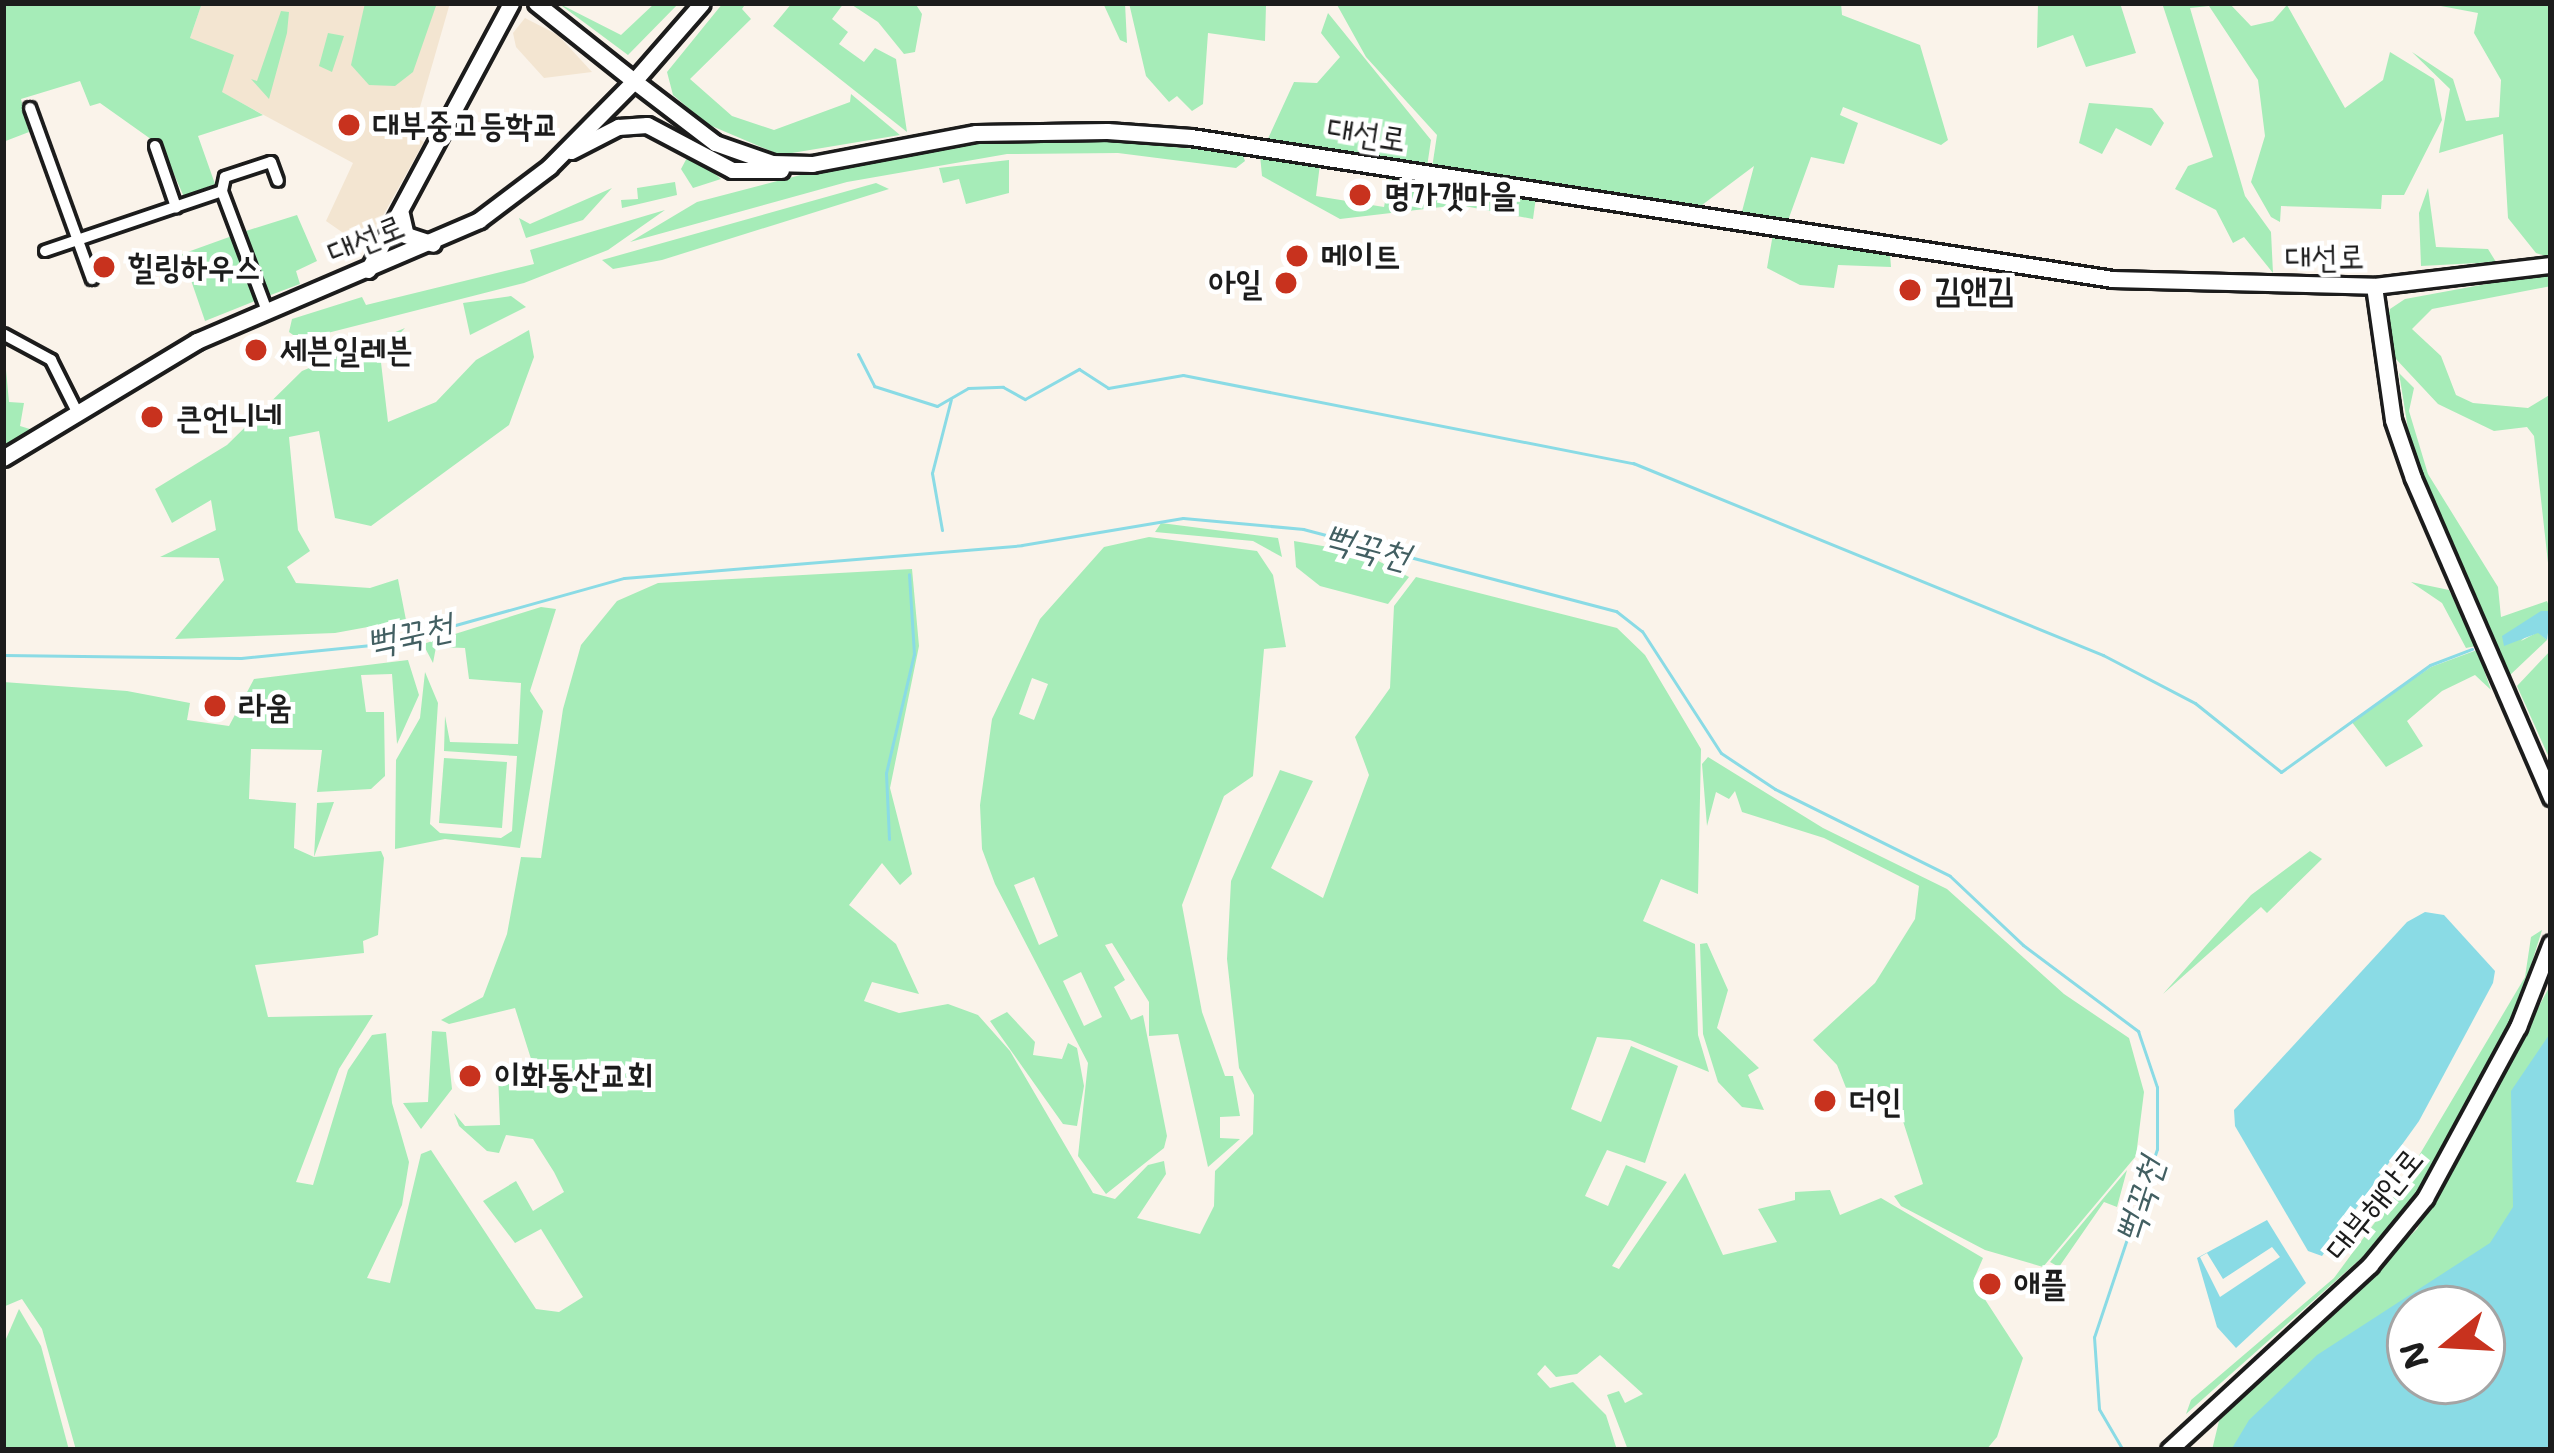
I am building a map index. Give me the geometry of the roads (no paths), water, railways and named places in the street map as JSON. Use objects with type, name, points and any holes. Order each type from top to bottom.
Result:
[{"type":"street","points":[[368,271],[511,3]]},
{"type":"street","points":[[536,3],[634,81],[702,3]]},
{"type":"street","name":"대선로","points":[[3,458],[167,356],[433,244],[502,205],[634,81],[728,151],[812,164],[927,138],[1015,130],[1191,136],[2044,272],[2198,286],[2374,286],[2551,265]]},
{"type":"street","points":[[30,108],[92,279]]},
{"type":"street","points":[[557,158],[631,124],[664,130],[732,170],[812,164]]},
{"type":"street","points":[[155,146],[176,207]]},
{"type":"street","points":[[267,311],[222,191],[225,177],[271,162],[278,181]]},
{"type":"street","points":[[45,251],[222,191]]},
{"type":"street","points":[[401,211],[406,235],[433,244]]},
{"type":"street","points":[[2374,286],[2393,420],[2413,478],[2551,797]]},
{"type":"street","points":[[3,334],[51,360],[76,412]]},
{"type":"street","name":"대부해안로","points":[[2169,1449],[2370,1265],[2425,1198],[2518,1027],[2551,943]]},
{"type":"water","points":[[2541,611],[2551,611],[2547,640],[2538,633],[2504,646],[2502,636]]},
{"type":"water","points":[[2425,912],[2444,915],[2495,971],[2493,983],[2419,1121],[2322,1256],[2308,1251],[2235,1126],[2234,1110],[2407,922]]},
{"type":"water","points":[[2551,1032],[2551,1450],[2231,1450],[2249,1420],[2317,1355],[2386,1310],[2386,1405],[2506,1405],[2506,1285],[2425,1285],[2490,1243],[2513,1207],[2511,1091]]},
{"type":"water","points":[[2267,1220],[2306,1283],[2236,1348],[2217,1327],[2197,1258]]},
{"type":"waterway","points":[[858,354],[874,386],[937,406],[968,388],[1003,387],[1025,399],[1079,369],[1108,388],[1183,375],[1633,463],[2103,655],[2195,703],[2281,772],[2430,665],[2472,649]]},
{"type":"waterway","points":[[942,530],[932,473],[951,399]]},
{"type":"waterway","name":"뻑꾹천","points":[[3,655],[241,658],[391,643],[624,578],[1022,545],[1183,518],[1303,529],[1616,611],[1642,631],[1721,753],[1775,789],[1950,876],[2023,945],[2138,1031],[2157,1087],[2157,1149],[2094,1337],[2099,1409],[2123,1450]]},
{"type":"waterway","points":[[889,839],[886,773],[914,654],[909,574]]},
{"type":"place","name":"대부중고등학교","points":[[349,125]]},
{"type":"place","name":"명가갯마을","points":[[1360,195]]},
{"type":"place","name":"메이트","points":[[1297,256]]},
{"type":"place","name":"힐링하우스","points":[[104,267]]},
{"type":"place","name":"아일","points":[[1286,283]]},
{"type":"place","name":"김앤김","points":[[1910,290]]},
{"type":"place","name":"세븐일레븐","points":[[256,350]]},
{"type":"place","name":"큰언니네","points":[[152,417]]},
{"type":"place","name":"라움","points":[[215,706]]},
{"type":"place","name":"이화동산교회","points":[[470,1076]]},
{"type":"place","name":"더인","points":[[1825,1101]]},
{"type":"place","name":"애플","points":[[1990,1284]]}]
